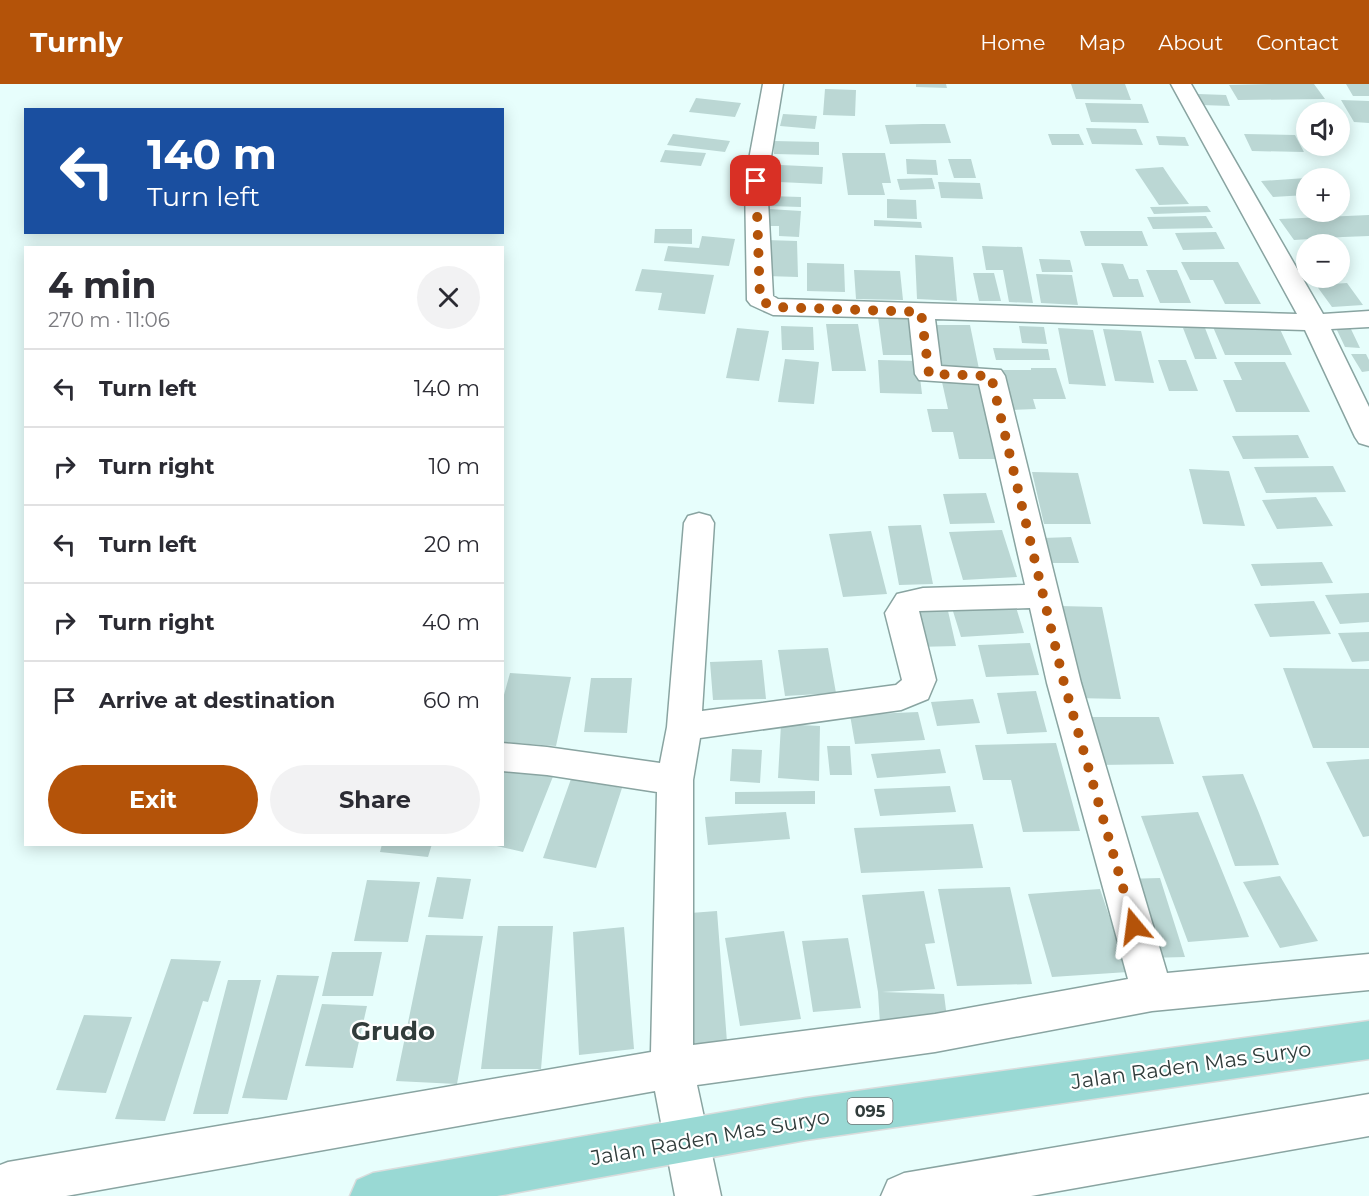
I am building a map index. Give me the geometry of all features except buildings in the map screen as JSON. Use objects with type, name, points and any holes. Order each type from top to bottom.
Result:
[{"type":"main road","name":"Jalan Raden Mas Suryo","points":[[373,1196],[806,1119],[1369,1040]]},
{"type":"street","points":[[773,84],[756,181],[760,300],[773,307],[1315,322],[1369,319]]},
{"type":"street","points":[[1180,84],[1315,322],[1369,437]]},
{"type":"street","points":[[921,312],[929,374],[991,376],[1064,683],[1152,993]]},
{"type":"street","points":[[698,1196],[672,1068],[675,780],[684,727],[699,523]]},
{"type":"street","points":[[684,727],[901,697],[916,690],[919,680],[901,613],[908,602],[923,599],[1045,596]]},
{"type":"street","points":[[504,757],[547,761],[675,780]]},
{"type":"street","points":[[0,1188],[8,1184],[672,1068],[935,1033],[1152,993],[1369,972]]},
{"type":"street","points":[[904,1196],[1369,1115]]},
{"type":"district","name":"Grudo","points":[[393,1031]]},
{"type":"route","points":[[756,181],[760,300],[773,307],[921,312],[929,374],[933,376],[991,376],[1064,683],[1134,926]]}]
